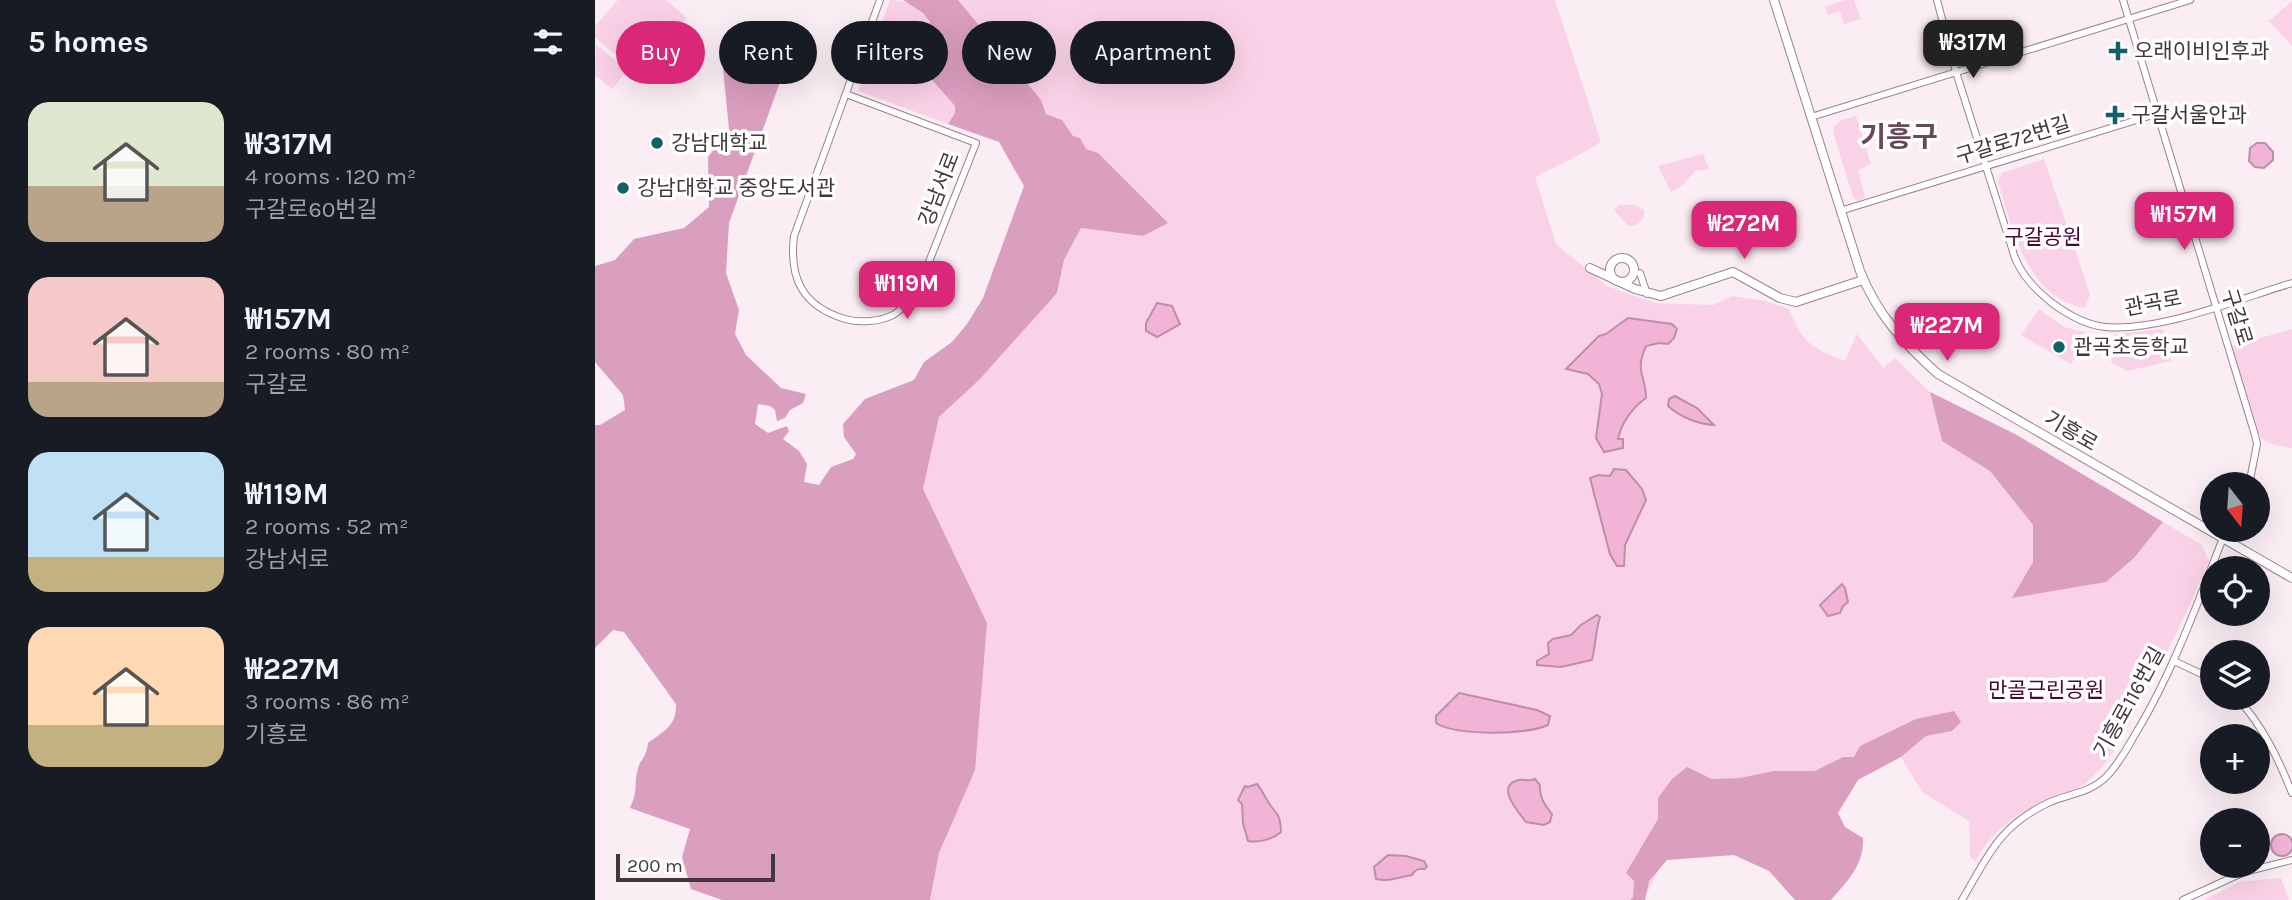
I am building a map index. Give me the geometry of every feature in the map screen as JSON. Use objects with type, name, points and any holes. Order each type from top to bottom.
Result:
[{"type":"main road","name":"기흥로","points":[[1774,0],[1863,280],[1873,302],[1894,331],[1938,374],[2200,525]]},
{"type":"main road","points":[[1590,268],[1647,294],[1661,296],[1733,272],[1780,298],[1796,302],[1863,280]]},
{"type":"main road","name":"기흥로","points":[[2230,542],[2292,578]]},
{"type":"street","name":"강남서로","points":[[846,94],[976,143],[912,298],[893,315],[872,320],[853,321],[836,316],[822,310],[808,299],[794,271],[792,254],[794,236],[880,0]]},
{"type":"street","name":"관곡로","points":[[1937,0],[2018,267],[2032,285],[2068,314],[2104,327],[2138,327],[2173,320],[2292,283]]},
{"type":"street","name":"구갈로","points":[[2123,0],[2257,444],[2252,472]]},
{"type":"street","points":[[1811,117],[2190,0]]},
{"type":"street","name":"구갈로72번길","points":[[1840,211],[2156,114]]},
{"type":"street","points":[[1640,273],[1647,294]]},
{"type":"street","name":"기흥로116번길","points":[[1962,900],[1994,844],[2013,825],[2034,810],[2092,787],[2118,763],[2174,661],[2221,542]]},
{"type":"street","points":[[2174,661],[2200,673]]},
{"type":"street","points":[[2249,710],[2277,755],[2292,793]]},
{"type":"street","points":[[2183,900],[2244,872],[2292,860]]},
{"type":"green space","points":[[618,0],[666,0],[687,18],[684,21],[616,21],[616,55],[595,37],[595,26]]},
{"type":"green space","points":[[890,0],[913,6],[929,21],[883,21]]},
{"type":"green space","name":"만골근린공원","points":[[958,0],[1555,0],[1601,142],[1535,177],[1556,244],[1607,286],[1655,303],[1713,305],[1732,296],[1765,301],[1789,309],[1804,337],[1824,352],[1845,361],[1857,334],[1883,368],[1895,358],[1930,392],[1942,441],[1990,471],[2033,525],[2033,562],[2013,597],[2134,558],[2163,522],[2202,545],[2207,556],[2200,556],[2200,581],[2167,652],[2111,755],[2089,780],[2079,787],[2035,805],[2015,817],[1989,841],[1975,861],[1970,857],[1969,821],[1922,792],[1901,757],[1926,736],[1952,731],[1954,712],[1813,783],[1704,785],[1643,900],[930,900],[939,853],[975,769],[923,489],[939,417],[979,380],[1057,293],[1064,260],[1081,228],[1143,236],[1020,84],[1056,84],[1056,21],[974,21]]},
{"type":"green space","points":[[1845,0],[1854,0],[1861,19],[1844,24],[1840,11],[1828,15],[1825,7]]},
{"type":"green space","points":[[2292,1],[2292,46],[2269,21]]},
{"type":"green space","points":[[596,45],[616,61],[616,84],[612,89],[595,75]]},
{"type":"green space","points":[[860,84],[936,84],[955,106],[955,113],[948,124],[858,91]]},
{"type":"green space","points":[[1856,116],[1871,164],[1858,170],[1865,197],[1858,201],[1853,197],[1833,132],[1838,122]]},
{"type":"green space","points":[[1703,154],[1709,169],[1695,171],[1684,184],[1671,192],[1658,166]]},
{"type":"green space","name":"구갈공원","points":[[2044,159],[2090,294],[2085,308],[2065,301],[2048,290],[2035,275],[2016,239],[1998,181],[2002,173]]},
{"type":"green space","points":[[1619,205],[1635,205],[1644,210],[1644,217],[1637,225],[1628,226],[1614,210]]},
{"type":"green space","points":[[2039,309],[2064,327],[2091,334],[2071,364],[2021,335]]},
{"type":"green space","points":[[2163,329],[2171,361],[2127,371],[2111,362],[2116,334]]},
{"type":"green space","points":[[2292,329],[2292,448],[2274,445],[2261,439],[2232,346]]},
{"type":"green space","points":[[2281,878],[2289,900],[2204,900],[2239,882]]},
{"type":"shaded area","points":[[903,0],[958,0],[975,21],[962,21],[962,84],[1028,84],[1041,100],[1046,114],[1062,120],[1073,136],[1080,138],[1086,149],[1098,153],[1168,223],[1143,236],[1081,228],[1064,260],[1057,293],[979,380],[939,417],[923,489],[987,623],[975,770],[939,853],[930,900],[722,900],[691,889],[682,857],[690,829],[630,808],[639,765],[648,743],[672,723],[676,704],[624,632],[613,630],[595,648],[595,425],[600,425],[625,410],[623,395],[595,362],[595,266],[615,260],[634,239],[684,228],[709,207],[708,157],[729,129],[724,84],[779,84],[729,223],[726,273],[739,310],[735,334],[746,355],[781,388],[806,394],[803,403],[777,421],[775,410],[770,406],[758,404],[755,424],[768,433],[787,426],[789,431],[783,439],[799,451],[807,464],[804,482],[819,485],[831,467],[853,459],[856,454],[844,437],[843,424],[865,399],[914,380],[924,362],[952,342],[967,324],[983,298],[1024,186],[999,142],[948,124],[955,113],[955,106],[936,84],[948,84],[948,21],[929,21],[923,13]]},
{"type":"shaded area","points":[[2257,143],[2265,143],[2273,152],[2273,160],[2264,168],[2255,167],[2249,161],[2250,148]]},
{"type":"shaded area","points":[[1157,303],[1172,306],[1180,324],[1157,337],[1146,331],[1146,323]]},
{"type":"shaded area","points":[[1628,318],[1672,324],[1677,329],[1668,344],[1646,346],[1641,368],[1646,398],[1632,411],[1622,427],[1618,439],[1623,439],[1623,448],[1604,452],[1596,438],[1602,394],[1599,384],[1588,374],[1566,369],[1599,336]]},
{"type":"shaded area","points":[[1930,392],[2015,434],[2163,522],[2134,558],[2106,582],[2012,598],[2033,562],[2033,525],[1990,471],[1942,441]]},
{"type":"shaded area","points":[[1675,396],[1697,408],[1714,425],[1689,419],[1673,410],[1668,406],[1669,399]]},
{"type":"shaded area","points":[[1614,469],[1626,470],[1642,489],[1646,500],[1625,545],[1624,566],[1617,566],[1610,554],[1590,478],[1598,475],[1610,476]]},
{"type":"shaded area","points":[[1842,584],[1848,602],[1840,613],[1828,616],[1820,605]]},
{"type":"shaded area","points":[[1597,615],[1600,617],[1592,660],[1561,667],[1537,665],[1537,661],[1549,654],[1548,643],[1553,639],[1571,635]]},
{"type":"shaded area","points":[[1459,693],[1537,710],[1550,716],[1548,725],[1524,731],[1491,733],[1459,730],[1436,723],[1436,716]]},
{"type":"shaded area","points":[[1954,711],[1961,722],[1952,731],[1926,736],[1901,757],[1858,780],[1838,813],[1845,827],[1863,838],[1863,848],[1854,872],[1831,900],[1795,900],[1769,871],[1734,855],[1667,860],[1649,881],[1645,900],[1630,900],[1633,897],[1634,881],[1626,873],[1658,819],[1658,798],[1672,779],[1687,767],[1712,779],[1740,778],[1774,771],[1815,771],[1843,757],[1854,757],[1860,746],[1916,719]]},
{"type":"shaded area","points":[[1535,779],[1552,814],[1550,822],[1544,825],[1526,822],[1508,793],[1512,783]]},
{"type":"shaded area","points":[[1257,784],[1279,816],[1281,832],[1266,840],[1248,841],[1242,804],[1238,800],[1245,786]]},
{"type":"shaded area","points":[[2282,834],[2292,841],[2293,845],[2286,855],[2282,856],[2272,849],[2271,845],[2278,835]]},
{"type":"shaded area","points":[[1388,855],[1424,861],[1427,866],[1425,869],[1416,870],[1412,875],[1390,880],[1376,879],[1374,867]]},
{"type":"place","name":"오래이비인후과","points":[[2118,51]]},
{"type":"place","name":"구갈서울안과","points":[[2115,115]]},
{"type":"place","name":"강남대학교","points":[[657,143]]},
{"type":"place","name":"강남대학교 중앙도서관","points":[[623,188]]},
{"type":"place","name":"관곡초등학교","points":[[2059,347]]},
{"type":"district","name":"기흥구","points":[[1899,136]]}]
